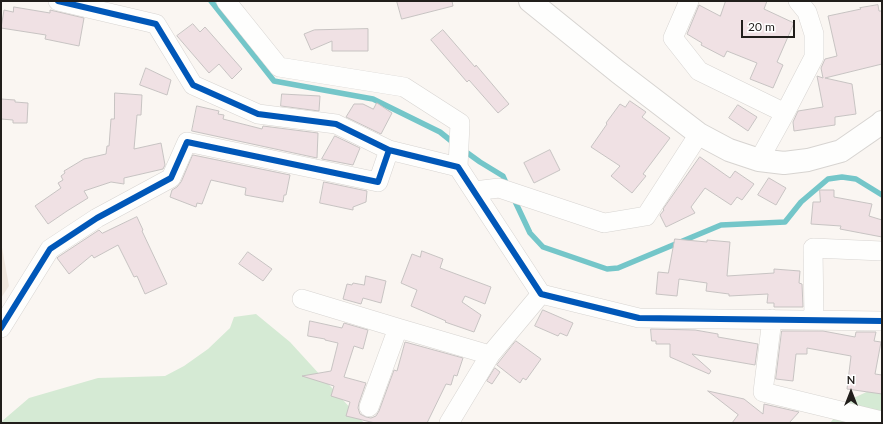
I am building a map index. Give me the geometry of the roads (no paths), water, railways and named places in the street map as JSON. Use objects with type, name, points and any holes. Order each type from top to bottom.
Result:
[{"type":"street","points":[[58,1],[156,24],[192,85],[258,114],[336,124],[389,150],[458,160]]},
{"type":"street","points":[[226,1],[279,67],[404,88],[460,123],[458,160],[474,191],[541,294],[639,318],[882,321]]},
{"type":"street","points":[[530,1],[618,72],[699,134],[729,150],[759,160],[784,163],[808,160],[841,151],[882,122]]},
{"type":"street","points":[[689,1],[673,38],[699,71],[785,113]]},
{"type":"street","points":[[759,160],[814,57],[814,34],[807,12],[798,1]]},
{"type":"street","points":[[474,191],[499,188],[604,223],[646,216],[699,134]]},
{"type":"street","points":[[1,328],[50,249],[97,218],[171,178],[187,142],[378,182],[389,150]]},
{"type":"street","points":[[814,320],[813,248],[882,251]]},
{"type":"street","points":[[449,423],[490,355],[541,294]]},
{"type":"street","points":[[302,299],[490,355]]},
{"type":"street","points":[[772,319],[763,392],[882,421]]},
{"type":"street","points":[[369,407],[398,328]]},
{"type":"waterway","points":[[211,1],[274,81],[373,99],[440,132],[455,144]]},
{"type":"waterway","points":[[462,149],[503,176],[507,185]]},
{"type":"waterway","points":[[513,197],[530,233],[543,247],[607,269],[618,268],[721,225],[785,222],[801,202],[828,179],[842,177],[856,179],[882,195]]}]
